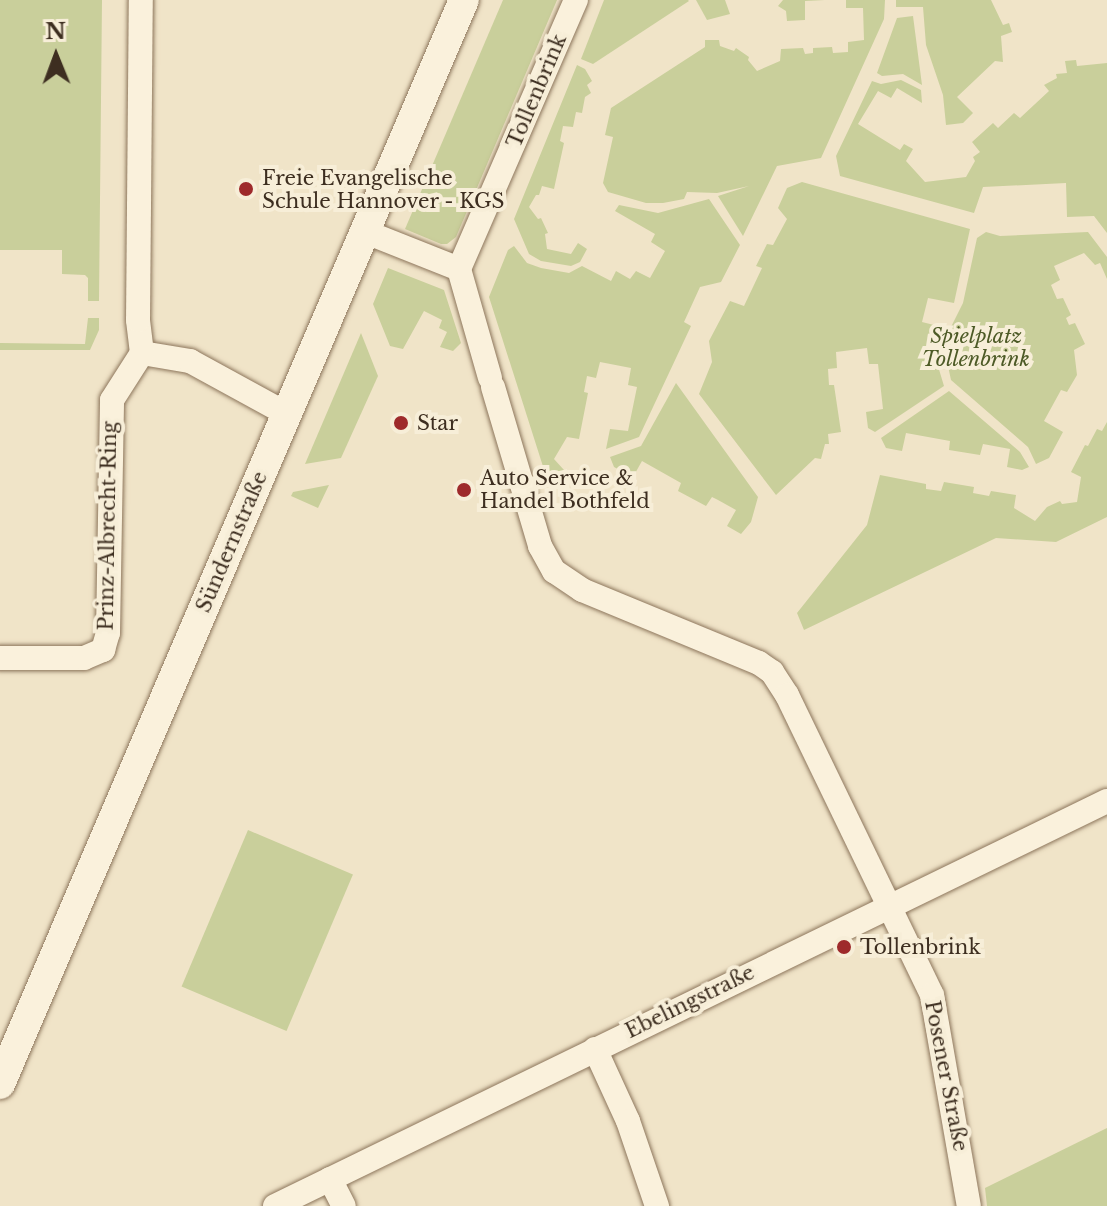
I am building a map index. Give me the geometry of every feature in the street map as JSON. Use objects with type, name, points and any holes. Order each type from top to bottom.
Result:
[{"type":"street","points":[[141,0],[138,320],[142,353],[190,361],[287,414]]},
{"type":"street","name":"Sündernstraße","points":[[2,1075],[464,0]]},
{"type":"street","name":"Tollenbrink","points":[[459,269],[576,0]]},
{"type":"street","points":[[366,232],[459,269],[540,546],[554,571],[582,590],[759,663],[772,672],[890,907]]},
{"type":"street","name":"Prinz-Albrecht-Ring","points":[[0,658],[84,658],[103,650],[108,633],[112,400],[142,353]]},
{"type":"street","name":"Ebelingstraße","points":[[275,1206],[1107,801]]},
{"type":"street","name":"Posener Straße","points":[[890,907],[932,995],[969,1206]]},
{"type":"street","points":[[595,1049],[628,1121],[657,1206]]},
{"type":"street","points":[[330,1179],[344,1206]]},
{"type":"green space","points":[[0,0],[102,0],[99,301],[88,301],[88,278],[85,275],[62,274],[62,250],[0,250]]},
{"type":"green space","points":[[503,0],[557,0],[456,237],[447,244],[441,244],[405,229]]},
{"type":"green space","points":[[604,0],[689,1],[593,64],[581,59]]},
{"type":"green space","points":[[696,0],[725,0],[730,14],[707,20]]},
{"type":"green space","points":[[783,0],[825,0],[805,1],[805,20],[787,21],[786,11],[778,6]]},
{"type":"green space","points":[[846,0],[885,0],[884,19],[821,158],[777,166],[743,236],[718,196],[749,186],[717,193],[687,192],[684,199],[663,203],[646,203],[608,192],[603,183],[613,137],[605,135],[611,108],[705,47],[705,40],[719,40],[720,46],[734,51],[736,48],[749,57],[757,71],[780,61],[781,49],[803,48],[805,54],[813,53],[813,48],[832,47],[833,53],[848,52],[848,42],[864,40],[863,8],[846,8]]},
{"type":"green space","points":[[896,0],[991,0],[1003,25],[1009,23],[1012,32],[1001,36],[1003,62],[995,61],[957,97],[973,113],[963,123],[946,125],[943,95],[926,45],[923,7],[896,7]]},
{"type":"green space","points":[[913,16],[922,85],[903,74],[882,76],[877,73],[897,18]]},
{"type":"green space","points":[[1076,60],[1077,66],[1107,63],[1107,233],[1094,216],[1067,217],[1066,183],[983,187],[974,213],[840,176],[836,156],[872,81],[881,84],[901,80],[921,90],[922,103],[897,88],[891,98],[878,91],[858,124],[900,150],[904,144],[913,149],[906,161],[925,182],[966,177],[975,161],[973,157],[980,152],[972,142],[993,123],[998,128],[1014,113],[1020,118],[1049,91],[1044,85],[1057,78],[1056,74],[1067,73],[1065,61]]},
{"type":"green space","points":[[577,65],[585,69],[592,81],[587,85],[591,93],[585,97],[582,113],[576,112],[573,127],[563,126],[560,141],[564,143],[554,189],[542,186],[529,207],[538,219],[541,218],[548,233],[545,234],[547,249],[571,254],[578,243],[587,249],[580,262],[571,266],[541,261],[529,254],[514,219]]},
{"type":"green space","points":[[802,182],[970,229],[954,303],[928,298],[922,322],[934,325],[936,337],[931,343],[944,386],[875,432],[868,428],[866,412],[883,409],[878,364],[869,364],[867,348],[836,352],[837,368],[828,369],[829,385],[834,385],[841,432],[828,434],[829,444],[825,444],[821,459],[815,458],[776,495],[699,394],[712,362],[709,341],[730,301],[744,306],[762,268],[756,266],[767,244],[773,245],[787,219],[778,208],[787,188]]},
{"type":"green space","points":[[709,199],[740,245],[721,282],[700,287],[684,322],[691,326],[639,437],[606,449],[610,429],[628,431],[637,387],[628,385],[631,368],[600,362],[596,378],[587,376],[584,392],[588,393],[579,439],[567,437],[554,459],[564,470],[547,479],[489,297],[508,250],[514,246],[527,263],[541,268],[569,273],[582,266],[611,281],[616,271],[630,279],[636,271],[650,278],[665,251],[651,242],[655,234],[615,211],[619,205],[658,213]]},
{"type":"green space","name":"Spielplatz Tollenbrink","points":[[986,232],[1000,236],[1088,232],[1107,257],[1107,279],[1100,263],[1095,265],[1084,253],[1054,266],[1060,280],[1051,285],[1057,299],[1063,298],[1071,315],[1066,318],[1069,325],[1075,323],[1085,344],[1074,350],[1077,375],[1067,392],[1061,390],[1044,421],[1063,432],[1049,458],[1036,464],[1028,447],[951,380],[943,343],[963,303],[977,238]]},
{"type":"green space","points":[[388,268],[444,290],[461,343],[453,351],[440,347],[447,332],[439,328],[442,320],[424,311],[403,349],[390,346],[373,304]]},
{"type":"green space","points":[[88,318],[99,318],[99,330],[90,350],[0,350],[0,343],[85,344]]},
{"type":"green space","points":[[361,333],[378,376],[341,458],[305,464]]},
{"type":"green space","points":[[676,383],[758,497],[751,522],[741,534],[727,526],[736,510],[718,500],[712,497],[706,506],[678,491],[681,483],[642,461],[633,477],[614,467],[610,457],[641,446]]},
{"type":"green space","points":[[949,391],[1020,452],[1029,467],[1022,470],[1007,467],[1010,449],[983,444],[980,455],[949,450],[950,441],[906,433],[902,451],[886,448],[881,438]]},
{"type":"green space","points":[[1107,422],[1107,517],[1056,542],[996,538],[804,630],[797,613],[867,525],[880,475],[926,484],[926,489],[941,491],[944,482],[974,487],[973,493],[989,496],[991,491],[1016,495],[1014,508],[1035,521],[1047,507],[1060,501],[1062,504],[1077,502],[1081,477],[1071,472],[1085,445],[1088,446],[1097,429],[1102,431]]},
{"type":"green space","points":[[329,485],[318,508],[291,496],[293,492]]},
{"type":"green space","points":[[248,830],[353,875],[287,1031],[182,986]]},
{"type":"green space","points":[[1107,1128],[1107,1206],[987,1206],[985,1188]]},
{"type":"place","name":"Freie Evangelische Schule Hannover - KGS","points":[[246,189]]},
{"type":"place","name":"Star","points":[[401,423]]},
{"type":"place","name":"Auto Service & Handel Bothfeld","points":[[464,490]]},
{"type":"place","name":"Tollenbrink","points":[[844,947]]}]
